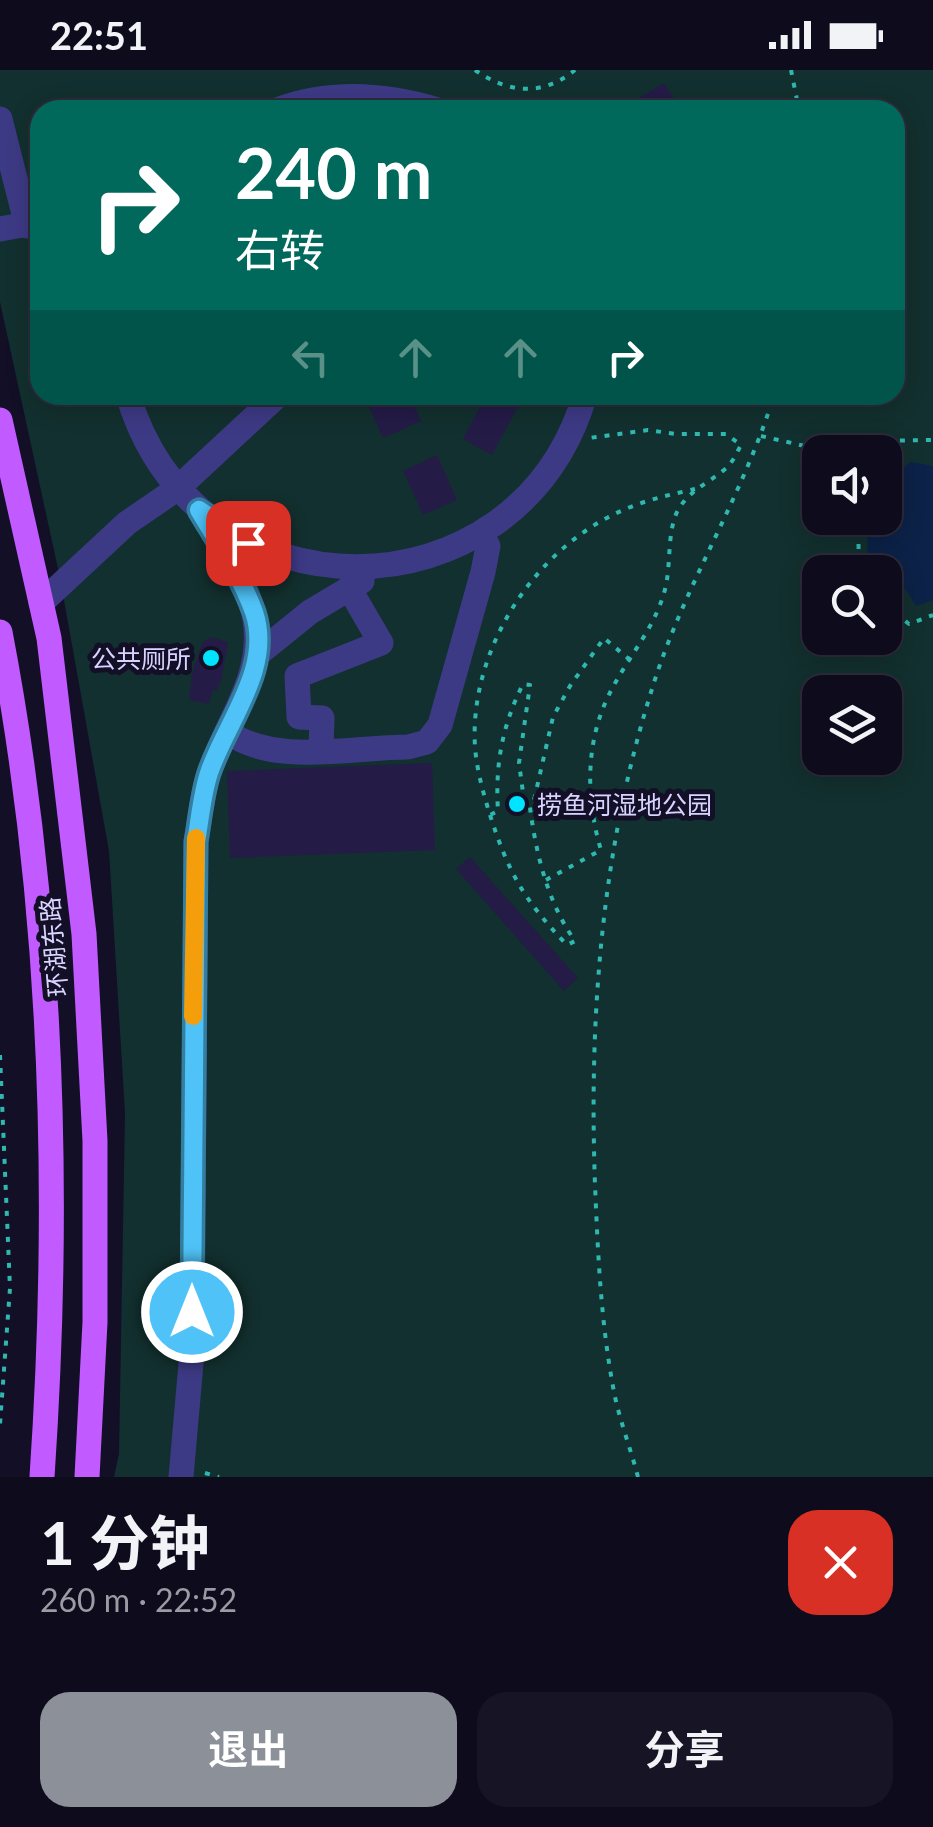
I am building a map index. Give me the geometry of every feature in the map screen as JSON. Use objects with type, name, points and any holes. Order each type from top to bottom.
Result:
[{"type":"main road","name":"环湖东路","points":[[0,420],[41,603],[59,716],[84,934],[94,1122],[95,1322],[87,1477]]},
{"type":"main road","name":"环湖东路","points":[[0,632],[16,726],[39,934],[52,1140],[50,1356],[42,1477]]},
{"type":"street","points":[[312,100],[349,96],[393,100]]},
{"type":"street","points":[[0,119],[30,212]]},
{"type":"street","points":[[0,229],[30,225]]},
{"type":"street","points":[[132,405],[144,439],[178,488],[222,528],[276,555],[334,568],[393,566]]},
{"type":"street","points":[[41,603],[127,523],[178,488],[267,405]]},
{"type":"street","points":[[258,654],[310,612],[349,588],[393,566],[436,554],[480,534],[524,499],[544,477],[569,436],[581,405]]},
{"type":"street","points":[[182,1477],[192,1352],[196,842],[209,774],[248,689],[258,654],[255,616],[239,579],[199,510]]},
{"type":"street","points":[[228,732],[244,744],[268,750],[408,746],[434,736],[484,572],[488,546],[480,534]]},
{"type":"street","points":[[321,750],[322,718],[299,718],[298,676],[381,643],[349,588]]},
{"type":"path","points":[[474,70],[494,83],[540,90],[574,70]]},
{"type":"path","points":[[791,70],[797,100]]},
{"type":"path","points":[[638,1477],[616,1398],[600,1292],[592,1101],[596,978],[615,829],[652,690],[684,602],[761,436],[771,405]]},
{"type":"path","points":[[546,880],[601,850],[589,797],[600,714],[663,596],[678,510],[695,489],[728,467],[741,445],[726,434],[648,430],[590,438],[569,436]]},
{"type":"path","points":[[761,436],[802,446]]},
{"type":"path","points":[[902,440],[933,440]]},
{"type":"path","points":[[529,800],[552,898],[576,941],[567,944],[533,909],[518,886],[490,815],[479,780],[476,715],[482,683],[505,616],[551,560],[618,512],[695,489]]},
{"type":"path","points":[[902,619],[908,624],[933,615]]},
{"type":"path","points":[[490,815],[498,812],[498,756],[512,706],[523,684],[530,685],[519,763],[524,800],[534,800],[552,717],[581,670],[604,638],[630,660]]},
{"type":"path","points":[[0,1056],[10,1288],[0,1424]]},
{"type":"green space","name":"捞鱼河湿地公园","points":[[0,70],[933,70],[933,1477],[114,1477],[119,1454],[125,1113],[109,851],[60,578],[0,302]]},
{"type":"water","points":[[911,462],[933,466],[933,600],[916,606],[902,588],[902,555],[868,555],[867,535],[902,535],[902,469]]},
{"type":"building","points":[[664,83],[675,100],[636,100]]},
{"type":"building","points":[[368,405],[414,405],[421,421],[383,438]]},
{"type":"building","points":[[481,405],[519,405],[492,455],[463,439]]},
{"type":"building","points":[[437,455],[457,500],[423,515],[403,471]]},
{"type":"building","name":"公共厕所","points":[[210,637],[228,642],[221,681],[217,690],[212,691],[209,704],[189,700],[202,643]]},
{"type":"building","points":[[432,763],[435,850],[230,858],[227,771]]},
{"type":"building","points":[[470,857],[578,978],[564,991],[456,869]]},
{"type":"slow traffic","points":[[193,1016],[196,838]]},
{"type":"place","name":"公共厕所","points":[[211,658]]},
{"type":"place","name":"捞鱼河湿地公园","points":[[517,804]]},
{"type":"route","points":[[192,1312],[196,842],[209,774],[248,689],[258,654],[255,616],[239,579],[199,510],[248,543]]}]
